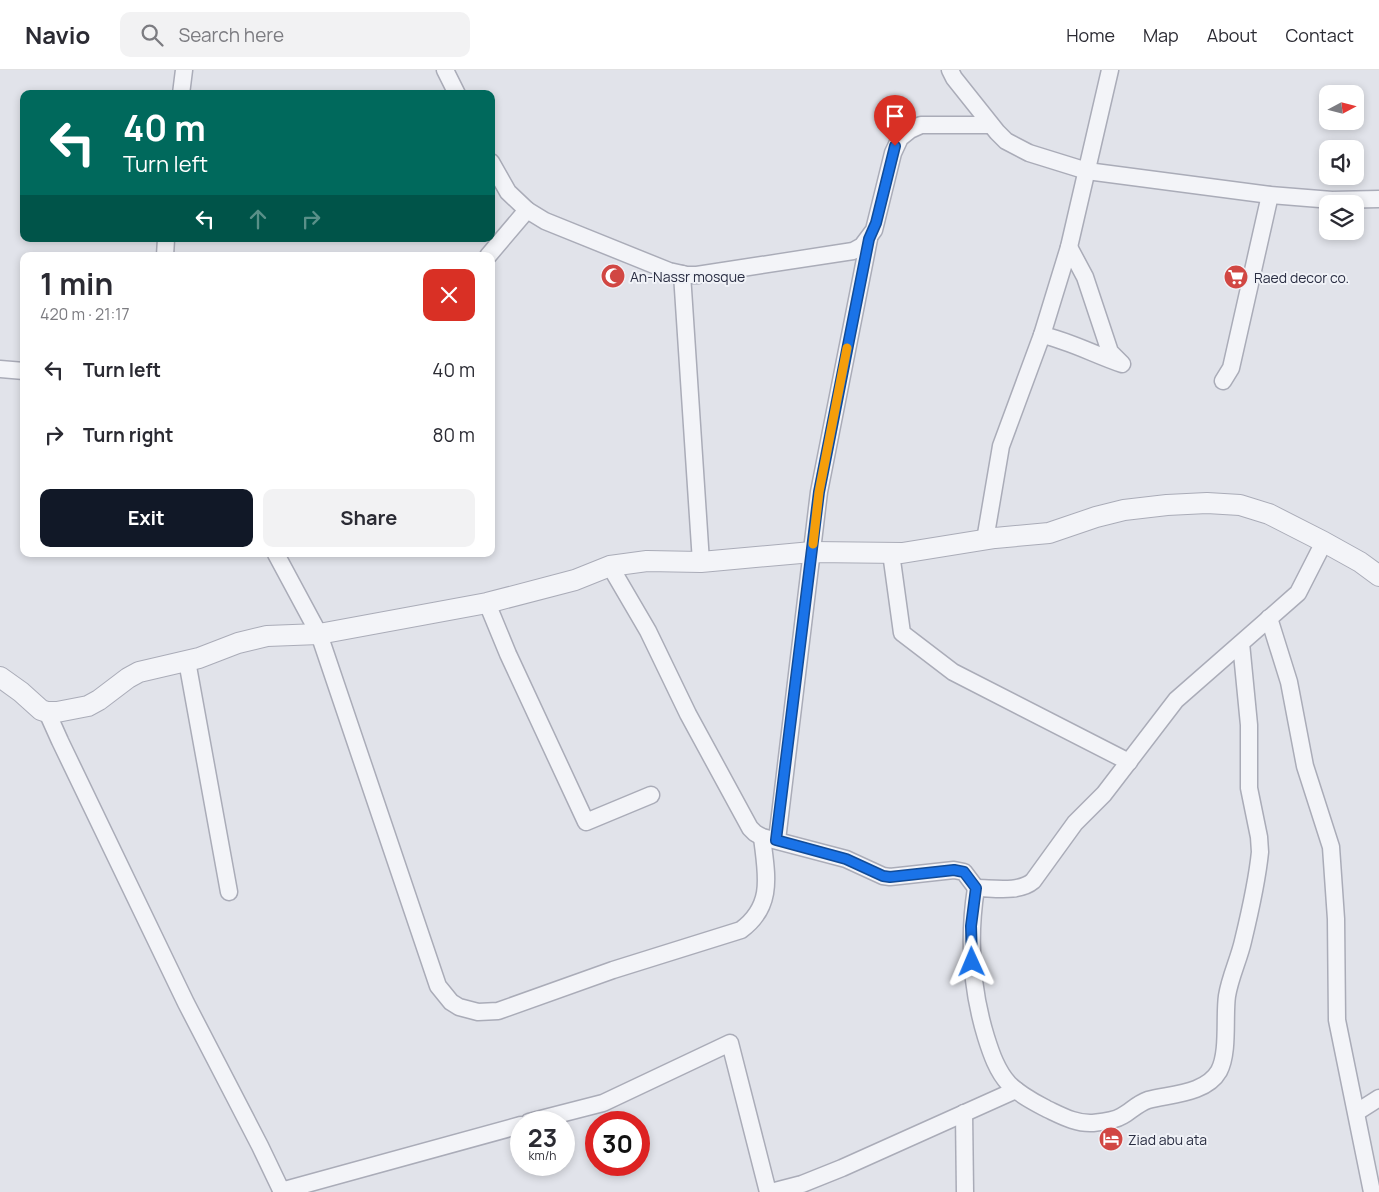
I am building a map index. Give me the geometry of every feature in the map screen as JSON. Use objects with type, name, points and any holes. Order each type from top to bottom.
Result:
[{"type":"street","points":[[182,90],[184,70]]},
{"type":"street","points":[[445,70],[455,90]]},
{"type":"street","points":[[950,70],[954,78],[991,125],[1006,141],[1029,153],[1087,171],[1270,195],[1332,200],[1379,198]]},
{"type":"street","points":[[985,540],[1001,446],[1042,335],[1070,247],[1110,70]]},
{"type":"street","points":[[278,557],[319,634],[435,978],[444,994],[459,1007],[478,1012],[498,1011],[613,970],[741,930],[756,917],[764,899],[769,839],[812,552],[819,492],[869,239],[876,223],[895,146],[900,138],[910,130],[922,125],[991,125]]},
{"type":"street","points":[[495,169],[508,192],[526,210],[545,221],[669,271],[682,274],[697,275],[843,253],[853,251],[869,239]]},
{"type":"street","points":[[1224,381],[1231,368],[1270,195]]},
{"type":"street","points":[[491,252],[526,210]]},
{"type":"street","points":[[1042,335],[1060,339],[1097,356],[1122,364],[1110,352],[1086,277],[1070,247]]},
{"type":"street","points":[[682,274],[700,562]]},
{"type":"street","points":[[0,369],[20,370]]},
{"type":"street","points":[[0,677],[21,692],[40,710],[47,712],[88,706],[139,672],[199,658],[238,643],[267,636],[319,634],[487,603],[575,580],[610,566],[647,561],[700,562],[812,552],[902,553],[985,540],[1049,533],[1096,517],[1124,510],[1167,505],[1207,503],[1240,505],[1269,514],[1360,562],[1379,576]]},
{"type":"street","points":[[976,888],[1016,888],[1027,886],[1033,881],[1075,823],[1104,794],[1176,700],[1298,593],[1324,542]]},
{"type":"street","points":[[891,553],[902,633],[954,672],[1129,762]]},
{"type":"street","points":[[610,566],[648,631],[688,714],[745,819],[755,833],[769,839],[846,859],[883,876],[890,877],[954,870],[964,872],[976,888],[971,926],[971,950],[976,998],[984,1030],[996,1063],[1001,1074],[1016,1090],[1028,1099],[1073,1121],[1094,1123],[1117,1119],[1132,1108],[1147,1101],[1193,1090],[1210,1080],[1219,1070],[1224,1047],[1227,996],[1243,942],[1260,852],[1250,788],[1249,725],[1240,643]]},
{"type":"street","points":[[487,603],[508,654],[586,822],[651,796]]},
{"type":"street","points":[[1269,618],[1289,682],[1305,766],[1331,847],[1336,919],[1337,1020],[1372,1192]]},
{"type":"street","points":[[187,661],[229,892]]},
{"type":"street","points":[[47,712],[186,1003],[282,1191],[510,1127]]},
{"type":"street","points":[[572,1111],[603,1103],[730,1043],[769,1192],[802,1184],[842,1168],[1016,1090]]},
{"type":"street","points":[[1357,1112],[1379,1098]]},
{"type":"street","points":[[964,1113],[965,1192]]},
{"type":"slow traffic","points":[[813,544],[819,492],[847,348]]},
{"type":"place","name":"An-Nassr mosque","points":[[613,276]]},
{"type":"place","name":"Raed decor co.","points":[[1236,277]]},
{"type":"place","name":"Ziad abu ata","points":[[1111,1139]]},
{"type":"route","points":[[895,146],[876,223],[869,239],[819,492],[776,840],[846,859],[883,876],[890,877],[954,870],[964,872],[976,888],[971,926],[972,962]]}]
